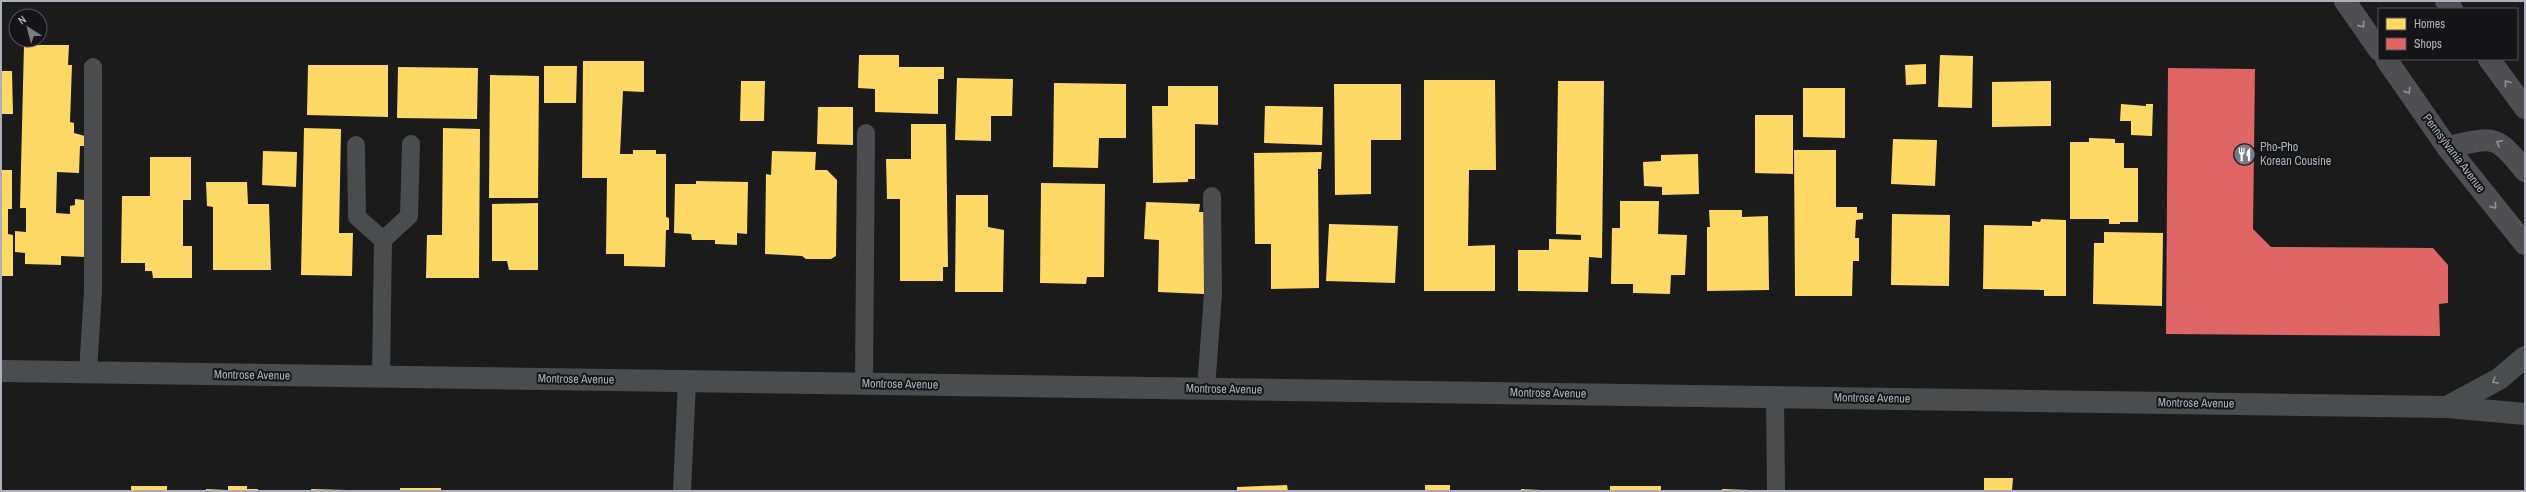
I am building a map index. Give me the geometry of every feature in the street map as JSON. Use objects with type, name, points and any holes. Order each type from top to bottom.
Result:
[{"type":"main road","points":[[2345,1],[2378,49]]},
{"type":"main road","name":"Pennsylvania Avenue","points":[[2387,60],[2447,147],[2525,244]]},
{"type":"main road","points":[[2490,60],[2525,108]]},
{"type":"main road","points":[[2447,147],[2489,138],[2506,147],[2525,171]]},
{"type":"street","name":"Montrose Avenue","points":[[2447,407],[2499,379],[2525,357]]},
{"type":"street","name":"Montrose Avenue","points":[[1,371],[2447,407],[2525,414]]},
{"type":"lane","points":[[88,372],[93,291],[93,67]]},
{"type":"lane","points":[[864,383],[866,133]]},
{"type":"lane","points":[[381,376],[383,240],[409,216],[411,144]]},
{"type":"lane","points":[[356,145],[357,217],[383,240]]},
{"type":"lane","points":[[1206,388],[1213,294],[1212,196]]},
{"type":"lane","points":[[682,491],[687,381]]},
{"type":"lane","points":[[1775,397],[1776,491]]},
{"type":"building: Homes","points":[[48,45],[69,45],[68,65],[72,65],[70,122],[74,123],[74,133],[85,136],[85,146],[80,146],[79,173],[57,172],[56,213],[70,214],[70,206],[75,205],[75,199],[84,200],[84,206],[87,206],[86,257],[61,256],[61,265],[25,264],[25,253],[15,252],[15,231],[26,232],[26,208],[20,208],[24,48],[48,48]]},
{"type":"building: Homes","points":[[859,55],[899,55],[899,67],[944,67],[944,79],[938,79],[938,114],[875,112],[875,89],[858,88]]},
{"type":"building: Homes","points":[[1940,55],[1973,56],[1972,108],[1938,107]]},
{"type":"building: Homes","points":[[583,61],[644,61],[644,92],[623,91],[620,154],[633,154],[633,150],[656,150],[656,154],[666,154],[666,217],[669,218],[669,230],[666,230],[665,267],[624,266],[624,254],[606,254],[607,178],[582,178]]},
{"type":"building: Homes","points":[[1926,64],[1926,84],[1906,85],[1905,65]]},
{"type":"building: Homes","points":[[308,65],[388,65],[388,117],[307,115]]},
{"type":"building: Homes","points":[[544,66],[577,66],[576,103],[544,103]]},
{"type":"building: Homes","points":[[398,67],[478,68],[477,119],[397,118]]},
{"type":"building: Homes","points":[[1,71],[12,71],[13,114],[1,114]]},
{"type":"building: Homes","points":[[490,75],[539,76],[538,198],[489,198]]},
{"type":"building: Homes","points":[[957,78],[1013,79],[1012,116],[991,116],[991,141],[955,140]]},
{"type":"building: Homes","points":[[1424,80],[1495,80],[1496,170],[1469,170],[1468,246],[1495,245],[1495,291],[1424,291]]},
{"type":"building: Homes","points":[[741,81],[765,81],[764,121],[740,121]]},
{"type":"building: Homes","points":[[1558,81],[1604,81],[1602,258],[1589,257],[1588,292],[1518,291],[1518,250],[1549,250],[1549,239],[1581,240],[1581,235],[1556,234]]},
{"type":"building: Homes","points":[[2051,81],[2051,126],[1992,127],[1992,82]]},
{"type":"building: Homes","points":[[1054,83],[1126,84],[1126,138],[1099,138],[1098,168],[1053,167]]},
{"type":"building: Homes","points":[[1334,84],[1401,84],[1401,140],[1371,140],[1371,194],[1335,195]]},
{"type":"building: Homes","points":[[1168,86],[1218,86],[1218,125],[1195,124],[1195,179],[1188,179],[1188,182],[1153,183],[1152,106],[1168,106]]},
{"type":"building: Homes","points":[[1803,88],[1845,88],[1845,138],[1803,137]]},
{"type":"building: Homes","points":[[2121,104],[2146,106],[2146,104],[2153,104],[2152,136],[2131,135],[2131,121],[2120,121]]},
{"type":"building: Homes","points":[[1265,106],[1323,107],[1322,145],[1264,143]]},
{"type":"building: Homes","points":[[818,107],[853,107],[853,145],[817,144]]},
{"type":"building: Homes","points":[[1755,115],[1793,115],[1793,174],[1755,173]]},
{"type":"building: Homes","points":[[911,124],[946,124],[948,267],[943,267],[943,281],[900,281],[900,199],[887,199],[886,159],[911,159]]},
{"type":"building: Homes","points":[[304,128],[341,129],[339,233],[353,233],[352,276],[301,275]]},
{"type":"building: Homes","points":[[443,128],[480,129],[479,278],[426,278],[427,235],[442,235]]},
{"type":"building: Homes","points":[[2089,138],[2115,139],[2115,143],[2124,143],[2124,168],[2138,168],[2138,222],[2120,222],[2120,224],[2109,224],[2109,219],[2070,219],[2070,142],[2089,142]]},
{"type":"building: Homes","points":[[1893,139],[1937,140],[1935,186],[1891,184]]},
{"type":"building: Homes","points":[[1794,150],[1836,150],[1836,207],[1857,207],[1857,213],[1863,213],[1863,219],[1856,220],[1855,238],[1859,238],[1859,261],[1853,261],[1852,296],[1795,296]]},
{"type":"building: Homes","points":[[263,151],[297,152],[296,187],[262,185]]},
{"type":"building: Homes","points":[[772,151],[816,152],[815,170],[827,170],[837,180],[836,256],[831,259],[806,259],[802,256],[765,254],[766,174],[771,175]]},
{"type":"building: Homes","points":[[1322,152],[1321,169],[1318,169],[1319,288],[1271,289],[1271,244],[1255,244],[1254,153]]},
{"type":"building: Homes","points":[[1698,154],[1699,194],[1662,195],[1662,187],[1644,186],[1643,162],[1661,161],[1661,155]]},
{"type":"building: Homes","points":[[150,157],[191,157],[191,200],[183,200],[183,246],[192,246],[192,278],[153,278],[152,271],[145,271],[145,263],[121,263],[122,196],[150,196]]},
{"type":"building: Homes","points":[[1,170],[12,170],[12,209],[8,209],[8,234],[13,235],[13,276],[1,276]]},
{"type":"building: Homes","points":[[696,181],[748,182],[747,234],[737,233],[737,245],[715,244],[715,240],[692,240],[691,234],[674,233],[675,184],[696,184]]},
{"type":"building: Homes","points":[[206,182],[247,182],[248,204],[269,204],[271,270],[213,270],[213,207],[207,206]]},
{"type":"building: Homes","points":[[1041,183],[1105,184],[1104,277],[1087,277],[1086,284],[1040,283]]},
{"type":"building: Homes","points":[[956,195],[988,195],[988,227],[1004,230],[1003,292],[955,292]]},
{"type":"building: Homes","points":[[1620,201],[1659,201],[1658,234],[1687,235],[1685,275],[1671,275],[1670,294],[1633,293],[1633,284],[1611,284],[1612,228],[1620,228]]},
{"type":"building: Homes","points":[[1146,202],[1200,204],[1199,212],[1207,212],[1204,294],[1158,292],[1159,240],[1144,239]]},
{"type":"building: Homes","points":[[538,203],[538,270],[509,270],[507,261],[492,261],[492,204]]},
{"type":"building: Homes","points":[[1709,210],[1742,210],[1742,217],[1768,216],[1769,290],[1707,291],[1707,227],[1710,227]]},
{"type":"building: Homes","points":[[1892,214],[1950,215],[1949,286],[1891,285]]},
{"type":"building: Homes","points":[[2041,219],[2066,220],[2066,296],[2044,296],[2044,290],[1983,289],[1984,225],[2032,226],[2032,221],[2040,222]]},
{"type":"building: Homes","points":[[1329,224],[1398,226],[1395,283],[1326,281]]},
{"type":"building: Homes","points":[[2104,232],[2163,233],[2162,306],[2093,304],[2094,243],[2104,243]]},
{"type":"building: Homes","points":[[1984,478],[2013,478],[2012,491],[1984,491]]},
{"type":"building: Homes","points":[[1287,485],[1288,491],[1237,491],[1237,487]]},
{"type":"building: Homes","points":[[1425,485],[1450,485],[1450,491],[1425,491]]},
{"type":"building: Homes","points":[[131,486],[167,486],[167,491],[131,491]]},
{"type":"building: Homes","points":[[228,486],[247,486],[247,489],[258,489],[258,491],[206,491],[206,489],[228,490]]},
{"type":"building: Homes","points":[[1610,486],[1661,486],[1661,491],[1610,491]]},
{"type":"building: Homes","points":[[400,488],[441,488],[441,491],[400,491]]},
{"type":"building: Homes","points":[[311,489],[347,490],[347,491],[311,491]]},
{"type":"building: Homes","points":[[1521,489],[1541,490],[1541,491],[1521,491]]},
{"type":"building: Homes","points":[[1722,489],[1750,490],[1750,491],[1722,491]]},
{"type":"building: Shops","points":[[2168,68],[2255,69],[2253,229],[2271,247],[2433,248],[2448,265],[2448,303],[2439,304],[2440,336],[2166,334]]},
{"type":"place","name":"Pho-Pho Korean Cousine","points":[[2245,154]]}]
